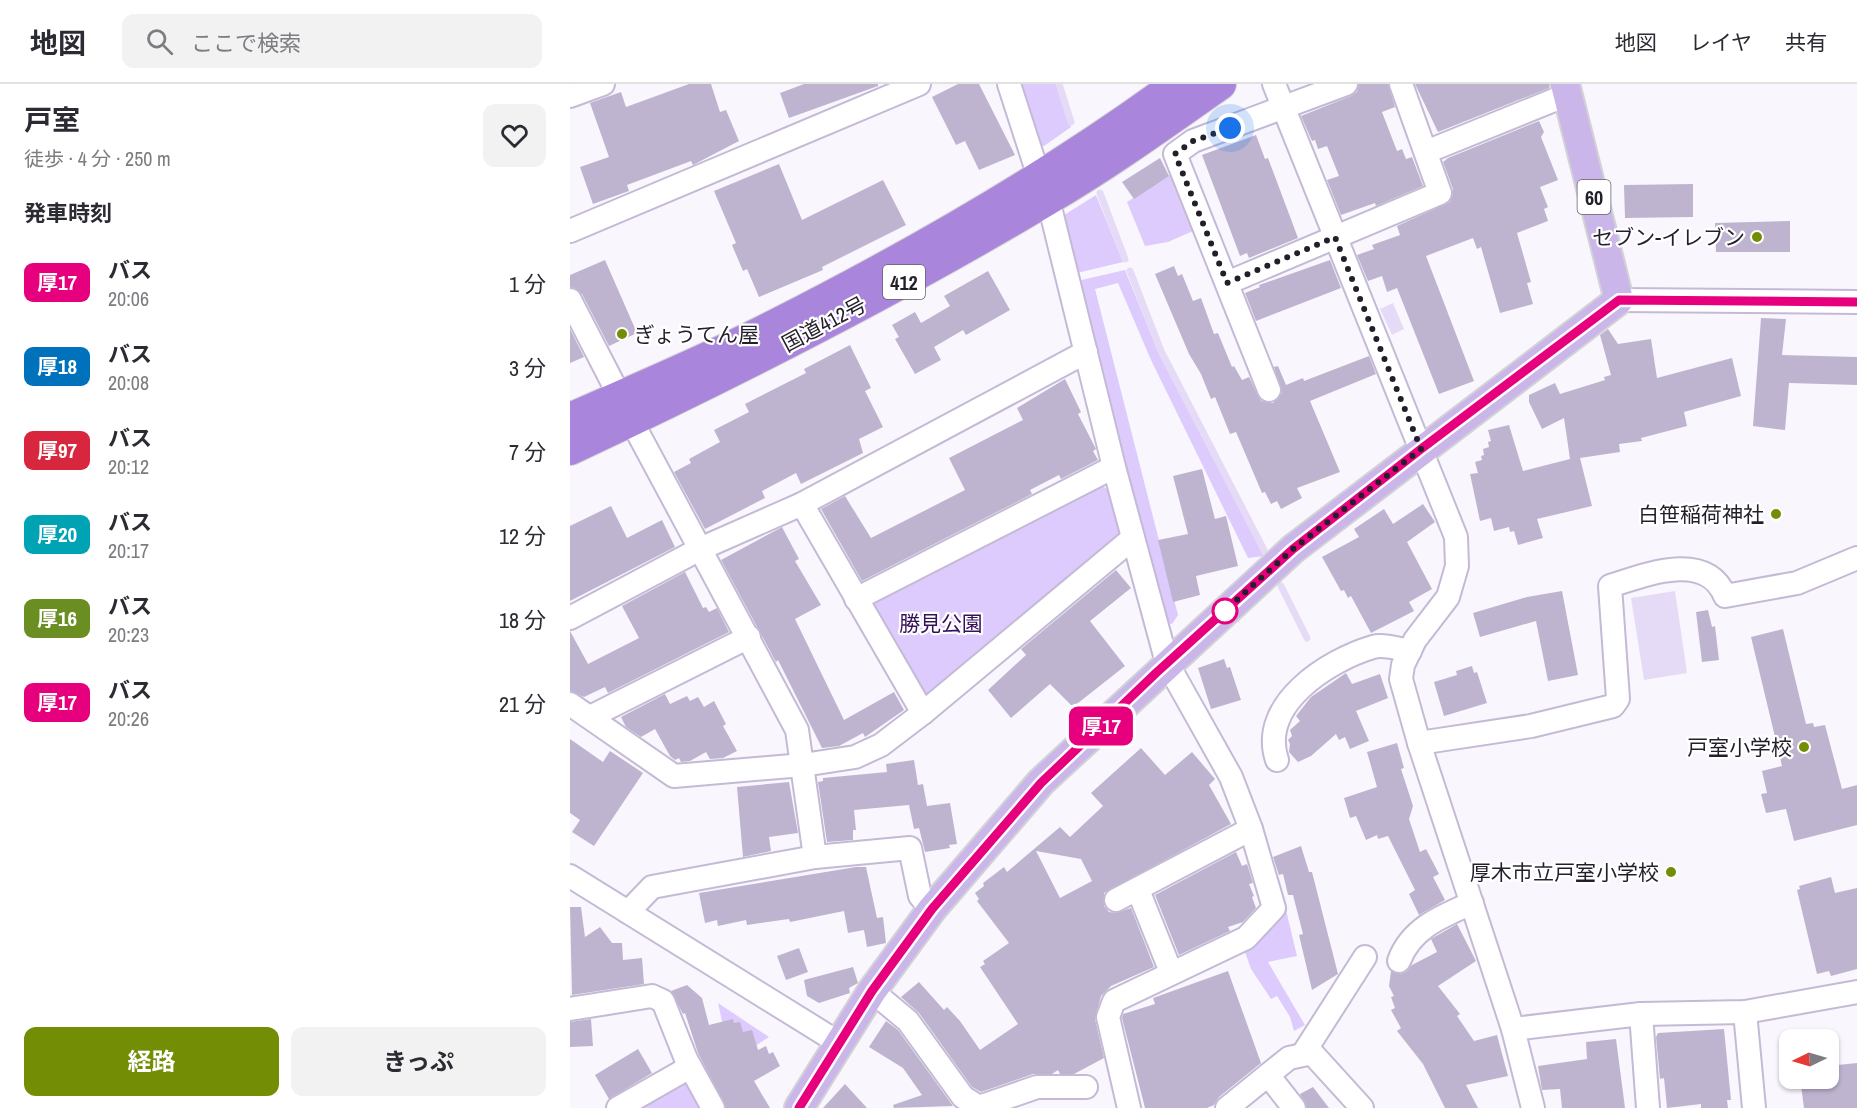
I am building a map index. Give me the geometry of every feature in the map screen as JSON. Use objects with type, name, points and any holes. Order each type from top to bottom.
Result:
[{"type":"highway","name":"国道412号","points":[[570,419],[625,409],[781,348],[910,279],[1043,188],[1177,84]]},
{"type":"highway","name":"国道412号","points":[[1043,188],[1220,84]]},
{"type":"highway","name":"国道412号","points":[[570,449],[625,409]]},
{"type":"main road","name":"60","points":[[1567,89],[1619,300]]},
{"type":"main road","points":[[799,1108],[872,991],[932,909],[1041,783],[1167,663],[1271,569],[1421,449],[1619,300]]},
{"type":"street","points":[[570,96],[603,84]]},
{"type":"street","points":[[570,231],[919,84]]},
{"type":"street","points":[[1009,84],[1043,188],[1167,663],[1231,777],[1251,829],[1274,908],[1246,938],[1114,1001],[1108,1017],[1123,1107]]},
{"type":"street","points":[[1274,84],[1456,537],[1456,566],[1448,597],[1410,651],[1403,665],[1401,679],[1419,743],[1513,1029],[1533,1108]]},
{"type":"street","points":[[1269,390],[1175,154],[1193,141],[1346,84]]},
{"type":"street","points":[[1227,283],[1440,193],[1401,84]]},
{"type":"street","points":[[1426,152],[1567,89]]},
{"type":"street","points":[[570,300],[625,409],[749,637],[796,730],[815,857]]},
{"type":"street","points":[[1619,300],[1857,302]]},
{"type":"street","points":[[570,618],[700,549],[802,504],[1086,352]]},
{"type":"street","points":[[856,599],[1114,467]]},
{"type":"street","points":[[802,504],[923,713]]},
{"type":"street","points":[[570,704],[674,776],[803,765],[855,757],[881,745],[923,713],[1133,538]]},
{"type":"street","points":[[1419,743],[1531,726],[1613,706],[1618,699],[1610,586],[1662,569],[1675,568],[1707,575],[1720,585],[1725,596],[1797,583],[1857,558]]},
{"type":"street","points":[[590,717],[749,637]]},
{"type":"street","points":[[1277,760],[1274,748],[1278,719],[1295,694],[1316,674],[1375,646],[1410,651]]},
{"type":"street","points":[[1116,900],[1251,829]]},
{"type":"street","points":[[628,912],[652,887],[815,857],[910,848],[920,896],[932,909]]},
{"type":"street","points":[[573,884],[628,912],[839,1043]]},
{"type":"street","points":[[1138,890],[1172,972]]},
{"type":"street","points":[[1399,961],[1409,943],[1422,927],[1472,903]]},
{"type":"street","points":[[1303,1054],[1365,957]]},
{"type":"street","points":[[872,991],[908,1021],[963,1097],[979,1107],[1037,1087],[1086,1087]]},
{"type":"street","points":[[1513,1029],[1641,1014],[1745,1012],[1857,992]]},
{"type":"street","points":[[570,1009],[652,996],[663,1001],[690,1067],[713,1108]]},
{"type":"street","points":[[1745,1012],[1754,1108]]},
{"type":"street","points":[[1641,1014],[1648,1108]]},
{"type":"street","points":[[1227,1108],[1289,1058],[1312,1053],[1362,1108]]},
{"type":"street","points":[[618,1108],[690,1067]]},
{"type":"street","points":[[1268,1075],[1294,1108]]},
{"type":"green space","points":[[1020,84],[1057,84],[1071,127],[1044,146],[1038,145]]},
{"type":"green space","points":[[1173,173],[1193,223],[1193,231],[1168,242],[1145,246],[1127,202]]},
{"type":"green space","points":[[1096,195],[1123,262],[1077,273],[1061,217]]},
{"type":"green space","points":[[1125,270],[1159,354],[1264,556],[1248,558],[1151,360],[1118,283],[1095,289],[1178,615],[1172,624],[1163,622],[1077,281]]},
{"type":"green space","name":"勝見公園","points":[[1101,485],[1110,491],[1120,531],[1115,540],[931,695],[921,692],[873,610],[876,602]]},
{"type":"green space","points":[[1286,910],[1297,956],[1268,962],[1305,1025],[1294,1031],[1290,1017],[1277,996],[1271,999],[1251,969],[1245,952]]},
{"type":"green space","points":[[718,1003],[769,1037],[731,1062]]},
{"type":"green space","points":[[680,1083],[690,1084],[703,1108],[637,1108]]},
{"type":"shaded area","points":[[1393,303],[1404,329],[1392,335],[1380,309]]},
{"type":"shaded area","points":[[1675,591],[1687,673],[1644,680],[1631,598]]},
{"type":"building","points":[[689,84],[711,84],[720,112],[726,110],[739,141],[693,165],[691,161],[627,185],[629,191],[593,204],[580,167],[609,157],[590,103],[621,92],[626,107]]},
{"type":"building","points":[[804,84],[878,84],[878,86],[789,118],[780,93]]},
{"type":"building","points":[[958,84],[979,84],[1015,155],[979,170],[965,141],[956,145],[932,97]]},
{"type":"building","points":[[1359,84],[1388,84],[1395,107],[1382,112],[1397,151],[1402,149],[1406,159],[1412,157],[1423,186],[1376,206],[1375,203],[1341,215],[1327,180],[1339,176],[1327,146],[1318,149],[1301,116],[1351,96],[1357,92]]},
{"type":"building","points":[[1415,84],[1549,84],[1549,88],[1438,132]]},
{"type":"building","points":[[1539,121],[1544,132],[1541,137],[1558,180],[1540,187],[1548,207],[1544,209],[1548,221],[1517,233],[1531,282],[1527,283],[1533,304],[1500,313],[1481,247],[1477,249],[1473,238],[1426,256],[1474,381],[1439,394],[1397,288],[1387,292],[1382,276],[1368,281],[1357,255],[1374,249],[1372,245],[1400,235],[1397,226],[1450,202],[1453,189],[1443,162],[1448,158]]},
{"type":"building","points":[[1256,135],[1265,159],[1268,158],[1298,238],[1249,258],[1247,253],[1240,256],[1202,155]]},
{"type":"building","points":[[1160,158],[1169,176],[1134,199],[1122,182]]},
{"type":"building","points":[[779,164],[802,220],[883,180],[906,225],[822,267],[823,270],[759,297],[747,269],[743,271],[732,245],[736,243],[714,191]]},
{"type":"building","points":[[1693,184],[1693,217],[1625,218],[1624,185]]},
{"type":"building","points":[[1790,221],[1790,252],[1716,252],[1715,223]]},
{"type":"building","points":[[605,260],[637,333],[609,346],[582,294],[570,287],[570,275]]},
{"type":"building","points":[[1330,260],[1341,288],[1256,321],[1245,293],[1260,287],[1259,285]]},
{"type":"building","points":[[1174,266],[1178,276],[1182,274],[1193,301],[1201,298],[1214,334],[1218,333],[1232,367],[1234,366],[1242,380],[1249,377],[1261,401],[1273,403],[1282,393],[1274,367],[1278,366],[1286,385],[1303,378],[1304,381],[1369,356],[1376,374],[1310,401],[1340,472],[1297,488],[1302,498],[1281,509],[1277,501],[1271,504],[1265,492],[1262,493],[1236,432],[1230,434],[1215,397],[1211,399],[1201,374],[1189,354],[1155,274]]},
{"type":"building","points":[[988,271],[1010,310],[966,335],[963,330],[934,347],[941,360],[915,374],[895,339],[899,337],[892,325],[915,312],[921,323],[950,306],[944,296]]},
{"type":"building","points":[[1761,318],[1786,319],[1782,355],[1857,357],[1857,385],[1789,383],[1785,430],[1753,426]]},
{"type":"building","points":[[570,329],[584,357],[570,363]]},
{"type":"building","points":[[1608,329],[1618,344],[1651,339],[1657,378],[1732,358],[1741,396],[1684,412],[1687,426],[1641,438],[1642,441],[1619,444],[1620,452],[1580,458],[1592,506],[1537,519],[1543,538],[1518,545],[1514,531],[1510,532],[1509,527],[1494,531],[1491,518],[1480,521],[1470,474],[1478,473],[1475,462],[1482,460],[1483,449],[1489,447],[1488,442],[1491,441],[1488,430],[1509,425],[1523,471],[1570,459],[1564,418],[1542,429],[1529,402],[1529,395],[1555,383],[1560,394],[1605,380],[1604,377],[1611,375],[1600,335]]},
{"type":"building","points":[[850,345],[871,388],[865,391],[883,427],[859,439],[863,453],[801,484],[796,473],[762,491],[765,498],[705,529],[674,472],[691,463],[689,459],[720,442],[714,430],[749,412],[745,404],[806,373],[804,369]]},
{"type":"building","points":[[1065,379],[1081,412],[1078,414],[1096,449],[1093,451],[1098,460],[1061,479],[1059,475],[1030,490],[1032,494],[862,581],[821,509],[845,496],[871,538],[965,490],[949,458],[1023,420],[1017,408]]},
{"type":"building","points":[[1202,469],[1215,519],[1226,516],[1238,566],[1196,576],[1200,595],[1173,602],[1158,540],[1188,534],[1173,476]]},
{"type":"building","points":[[1423,504],[1435,522],[1407,542],[1432,589],[1409,602],[1414,611],[1371,633],[1351,596],[1348,598],[1344,590],[1341,591],[1322,557],[1359,537],[1354,529],[1384,509],[1393,524]]},
{"type":"building","points":[[611,506],[627,538],[662,520],[675,547],[570,601],[570,526]]},
{"type":"building","points":[[782,527],[799,559],[795,561],[821,605],[795,619],[844,720],[894,692],[904,710],[865,737],[863,733],[839,746],[822,748],[778,660],[776,662],[721,560]]},
{"type":"building","points":[[1116,570],[1131,588],[1090,621],[1125,666],[1073,707],[1050,684],[1011,718],[988,690],[1026,655],[1021,649]]},
{"type":"building","points":[[685,572],[703,608],[706,607],[709,612],[717,608],[729,632],[608,693],[605,687],[584,697],[570,691],[570,631],[588,664],[639,638],[622,606]]},
{"type":"building","points":[[1562,591],[1578,675],[1548,681],[1536,621],[1480,637],[1473,613],[1527,597]]},
{"type":"building","points":[[1708,610],[1712,627],[1715,626],[1719,660],[1702,662],[1696,612]]},
{"type":"building","name":"戸室小学校","points":[[1783,629],[1806,724],[1813,723],[1814,727],[1825,725],[1842,789],[1857,785],[1857,825],[1794,841],[1786,809],[1766,813],[1761,794],[1767,793],[1762,771],[1782,766],[1751,637]]},
{"type":"building","points":[[1224,659],[1227,668],[1230,667],[1241,700],[1211,709],[1198,668]]},
{"type":"building","points":[[1472,666],[1474,673],[1477,672],[1487,703],[1444,716],[1434,682],[1457,675],[1456,671]]},
{"type":"building","points":[[1346,673],[1352,684],[1380,674],[1388,698],[1356,711],[1369,741],[1350,749],[1345,737],[1339,740],[1336,734],[1311,756],[1298,762],[1289,752],[1288,740],[1292,736],[1290,730],[1300,721],[1296,716],[1311,697]]},
{"type":"building","points":[[665,694],[670,704],[687,696],[690,701],[698,697],[704,707],[714,701],[726,724],[723,726],[737,751],[723,758],[710,759],[706,752],[690,761],[681,762],[679,758],[675,760],[670,756],[655,729],[641,737],[626,727],[621,717]]},
{"type":"building","points":[[570,739],[603,762],[610,751],[643,773],[594,846],[572,832],[580,820],[570,813]]},
{"type":"building","points":[[1397,743],[1404,768],[1401,769],[1413,806],[1409,819],[1420,852],[1426,849],[1439,874],[1433,877],[1445,900],[1419,915],[1409,894],[1415,890],[1388,836],[1378,839],[1377,835],[1366,840],[1356,816],[1350,818],[1344,798],[1377,787],[1367,752]]},
{"type":"building","points":[[1141,748],[1165,775],[1192,752],[1215,779],[1209,785],[1231,824],[1104,893],[1104,906],[1109,912],[1116,913],[1131,908],[1154,967],[1111,986],[1101,996],[1095,1019],[1104,1058],[1074,1074],[1060,1074],[1058,1070],[1052,1074],[1033,1074],[981,1092],[972,1087],[919,1013],[901,997],[919,982],[944,1010],[947,1007],[960,1021],[980,1050],[1018,1024],[980,967],[985,964],[983,961],[1009,943],[977,901],[979,899],[975,893],[984,886],[983,883],[1004,867],[1007,872],[1060,827],[1070,837],[1103,806],[1091,793]],"holes":[[[1036,851],[1081,859],[1092,881],[1060,898]]]},
{"type":"building","points":[[914,760],[918,785],[923,784],[927,806],[950,803],[957,844],[949,845],[950,848],[925,852],[919,828],[914,829],[909,805],[854,810],[856,830],[853,830],[853,840],[827,842],[818,782],[823,781],[823,778],[887,772],[886,764]]},
{"type":"building","points":[[789,782],[798,833],[769,837],[771,851],[743,857],[737,787]]},
{"type":"building","points":[[1301,846],[1309,872],[1312,872],[1338,974],[1312,990],[1299,935],[1303,934],[1293,895],[1288,895],[1283,874],[1279,875],[1273,857]]},
{"type":"building","points":[[1236,852],[1242,866],[1247,864],[1253,883],[1249,884],[1256,908],[1243,922],[1228,927],[1230,931],[1179,955],[1155,895]]},
{"type":"building","points":[[866,867],[877,918],[883,917],[886,943],[867,947],[864,930],[848,933],[844,911],[790,922],[789,919],[747,925],[746,920],[718,926],[717,920],[705,923],[699,893]]},
{"type":"building","points":[[1831,877],[1835,893],[1857,888],[1857,969],[1831,976],[1829,971],[1817,974],[1797,890],[1800,889],[1799,886]]},
{"type":"building","points":[[570,907],[581,907],[585,937],[600,927],[612,943],[622,943],[623,960],[642,958],[644,984],[572,995]]},
{"type":"building","points":[[1457,924],[1476,961],[1438,986],[1460,1014],[1457,1016],[1474,1041],[1497,1035],[1508,1076],[1466,1085],[1478,1108],[1445,1108],[1423,1064],[1397,1031],[1401,1028],[1391,1010],[1395,1008],[1391,997],[1394,996],[1389,986],[1391,971],[1400,974],[1406,972],[1412,965],[1437,952],[1431,939]]},
{"type":"building","points":[[799,948],[808,972],[786,980],[777,956]]},
{"type":"building","points":[[853,967],[858,983],[849,988],[850,993],[819,1003],[807,996],[804,980]]},
{"type":"building","points":[[1228,971],[1261,1063],[1219,1097],[1214,1105],[1207,1108],[1145,1108],[1122,1018],[1123,1014],[1155,1004],[1153,998]]},
{"type":"building","points":[[687,985],[702,998],[709,1025],[733,1019],[734,1023],[740,1022],[743,1032],[752,1030],[758,1050],[766,1046],[769,1054],[773,1052],[780,1066],[754,1081],[770,1108],[726,1108],[698,1053],[685,1013],[683,1014],[671,991]]},
{"type":"building","points":[[591,1019],[593,1046],[570,1047],[570,1022]]},
{"type":"building","points":[[886,1021],[898,1030],[953,1106],[894,1108],[893,1105],[922,1095],[903,1068],[869,1047]]},
{"type":"building","points":[[1724,1029],[1731,1100],[1727,1100],[1728,1108],[1701,1108],[1701,1104],[1667,1108],[1664,1078],[1660,1079],[1656,1037],[1658,1033]]},
{"type":"building","points":[[1616,1039],[1625,1108],[1562,1108],[1560,1089],[1542,1090],[1538,1066],[1587,1059],[1586,1042]]},
{"type":"building","points":[[638,1049],[652,1073],[609,1099],[595,1075]]},
{"type":"building","points":[[1857,1063],[1857,1108],[1804,1108],[1801,1089],[1839,1089],[1839,1065]]},
{"type":"building","points":[[845,1084],[867,1108],[823,1108]]},
{"type":"building","points":[[1313,1087],[1329,1108],[1307,1108],[1300,1094]]},
{"type":"waterway","points":[[1059,84],[1071,122]]},
{"type":"waterway","points":[[1100,193],[1125,259]]},
{"type":"waterway","points":[[1130,271],[1161,351],[1264,550]]},
{"type":"waterway","points":[[1281,586],[1307,638]]},
{"type":"bus line","name":"厚17","points":[[799,1108],[872,991],[932,909],[1041,783],[1156,673],[1293,549],[1421,449],[1619,300],[1857,302]]},
{"type":"place","name":"セブン-イレブン","points":[[1757,237]]},
{"type":"place","name":"ぎょうてん屋","points":[[622,334]]},
{"type":"place","name":"白笹稲荷神社","points":[[1776,514]]},
{"type":"place","name":"戸室小学校","points":[[1804,747]]},
{"type":"place","name":"厚木市立戸室小学校","points":[[1671,872]]},
{"type":"route","points":[[1225,611],[1219,616],[1293,549],[1421,449],[1335,237],[1227,283],[1175,154],[1193,141],[1230,128]]}]
